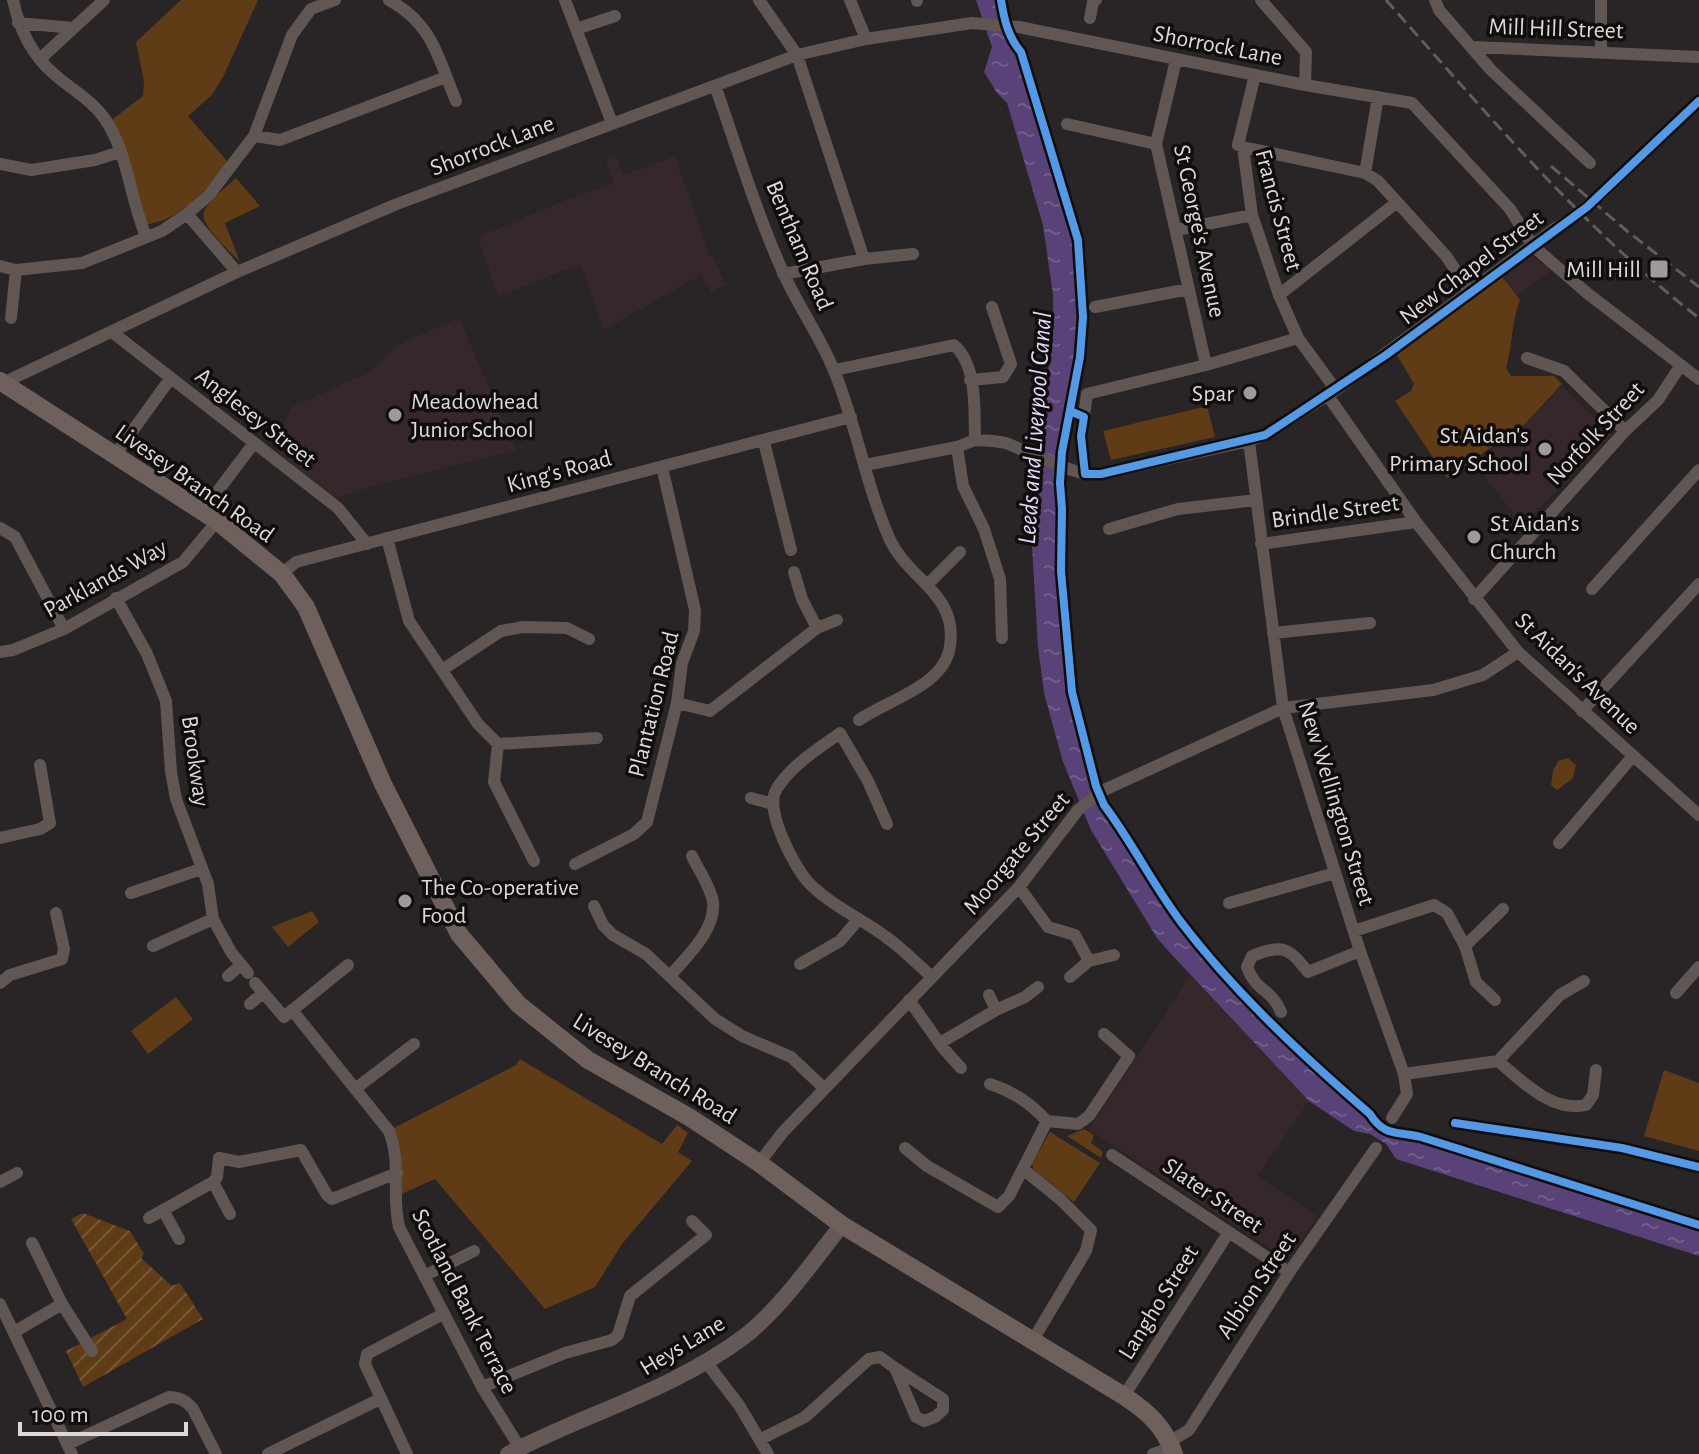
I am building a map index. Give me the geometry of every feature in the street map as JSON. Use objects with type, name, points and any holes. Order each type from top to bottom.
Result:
[{"type":"main road","name":"Livesey Branch Road","points":[[2,382],[210,516],[282,574],[306,607],[383,784],[465,943],[518,1004],[588,1060],[689,1117],[759,1163],[842,1225],[1151,1414],[1172,1448]]},
{"type":"street","points":[[13,0],[18,23],[29,45],[53,73],[92,103],[111,129],[146,236]]},
{"type":"street","points":[[40,59],[104,0]]},
{"type":"street","points":[[0,266],[16,270],[82,263],[162,231],[187,214],[209,195],[254,136],[292,35],[311,9],[335,0]]},
{"type":"street","points":[[389,0],[411,12],[433,42],[456,101]]},
{"type":"street","points":[[565,0],[612,123]]},
{"type":"street","points":[[759,0],[797,55],[864,259]]},
{"type":"street","points":[[850,0],[866,39]]},
{"type":"street","points":[[1090,18],[1096,0]]},
{"type":"street","points":[[1261,0],[1306,52],[1305,85]]},
{"type":"street","name":"Mill Hill Street","points":[[1435,0],[1439,10],[1473,47],[1699,57]]},
{"type":"street","points":[[1601,0],[1601,52]]},
{"type":"street","points":[[576,29],[615,16]]},
{"type":"street","points":[[18,23],[74,28]]},
{"type":"street","name":"Shorrock Lane","points":[[2,382],[237,272],[397,204],[612,123],[716,88],[797,55],[866,39],[972,23],[1019,27],[1418,106],[1510,209],[1533,246],[1587,293],[1699,379]]},
{"type":"street","points":[[1473,47],[1491,70],[1590,163]]},
{"type":"street","name":"St George's Avenue","points":[[1176,60],[1156,144],[1206,365]]},
{"type":"street","name":"Francis Street","points":[[1255,75],[1238,145],[1243,147],[1252,215],[1279,295],[1298,338],[1332,393]]},
{"type":"street","points":[[254,136],[280,140],[446,77]]},
{"type":"street","name":"Bentham Road","points":[[716,88],[783,274],[835,370],[892,543],[947,608],[951,630],[950,650],[921,688],[873,710],[799,762],[774,792],[773,804]]},
{"type":"street","points":[[1365,173],[1378,97]]},
{"type":"street","name":"New Chapel Street","points":[[1085,474],[1101,474],[1265,435],[1332,393],[1568,221],[1602,194],[1699,101]]},
{"type":"street","points":[[1067,124],[1156,144]]},
{"type":"street","points":[[1243,147],[1365,173],[1378,181],[1446,256],[1470,292]]},
{"type":"street","points":[[0,164],[31,170],[95,160],[120,152]]},
{"type":"street","points":[[1279,295],[1396,203]]},
{"type":"street","points":[[187,214],[237,272]]},
{"type":"street","points":[[1176,230],[1252,215]]},
{"type":"street","points":[[783,274],[864,259],[913,254]]},
{"type":"street","points":[[11,318],[16,270]]},
{"type":"street","points":[[1095,307],[1189,289]]},
{"type":"street","points":[[970,380],[1003,377],[1011,364],[992,307]]},
{"type":"street","name":"Anglesey Street","points":[[112,332],[338,508],[367,544]]},
{"type":"street","points":[[865,465],[957,447],[975,440],[1006,443],[1085,474],[1081,436],[1087,394],[1206,365],[1298,338]]},
{"type":"street","points":[[835,370],[954,345],[964,353],[973,392],[975,440]]},
{"type":"street","points":[[1527,358],[1564,371],[1625,431]]},
{"type":"street","name":"Norfolk Street","points":[[1474,599],[1625,431],[1658,400],[1681,365]]},
{"type":"street","points":[[115,455],[170,379]]},
{"type":"street","name":"St Aidan's Avenue","points":[[1332,393],[1416,522],[1518,652],[1699,815]]},
{"type":"street","name":"King's Road","points":[[282,574],[296,562],[851,417]]},
{"type":"street","name":"New Wellington Street","points":[[1249,441],[1283,708],[1360,951],[1404,1074]]},
{"type":"street","points":[[764,442],[791,550]]},
{"type":"street","name":"Parklands Way","points":[[0,652],[13,650],[64,629],[183,562],[254,443]]},
{"type":"street","points":[[957,447],[963,486],[984,529],[1000,579],[1002,638]]},
{"type":"street","name":"Plantation Road","points":[[575,864],[634,834],[647,822],[677,703],[682,663],[694,631],[695,610],[662,467]]},
{"type":"street","points":[[1592,589],[1699,470]]},
{"type":"street","points":[[1109,529],[1178,509],[1256,500]]},
{"type":"street","name":"Brindle Street","points":[[1261,544],[1416,522]]},
{"type":"street","points":[[0,528],[15,537],[64,629]]},
{"type":"street","points":[[387,538],[409,621],[478,724],[498,744],[597,738]]},
{"type":"street","points":[[927,585],[960,552]]},
{"type":"street","points":[[794,572],[802,599],[817,628]]},
{"type":"street","points":[[1582,711],[1699,584]]},
{"type":"street","name":"Brookway","points":[[116,598],[147,654],[166,701],[176,799],[208,884],[213,919],[252,978]]},
{"type":"street","points":[[677,703],[710,711],[817,628],[837,620]]},
{"type":"street","points":[[1273,633],[1370,623]]},
{"type":"street","points":[[442,670],[501,631],[523,627],[567,628],[589,639]]},
{"type":"street","name":"Moorgate Street","points":[[759,1163],[824,1088],[1019,887],[1078,810],[1102,791],[1283,708],[1433,690],[1483,675],[1518,652]]},
{"type":"street","points":[[849,726],[887,824]]},
{"type":"street","points":[[498,744],[494,782],[501,802],[534,861]]},
{"type":"street","points":[[1559,843],[1633,756]]},
{"type":"street","points":[[0,838],[40,829],[50,823],[40,765]]},
{"type":"street","points":[[751,798],[773,804],[780,833],[809,883],[857,921],[885,936],[932,977]]},
{"type":"street","points":[[670,976],[696,945],[710,922],[713,901],[692,856]]},
{"type":"street","points":[[131,893],[201,869]]},
{"type":"street","points":[[1229,903],[1335,873]]},
{"type":"street","points":[[1019,887],[1048,927],[1075,935],[1089,961]]},
{"type":"street","points":[[1354,931],[1434,905],[1447,913],[1465,946],[1476,982],[1495,1000]]},
{"type":"street","points":[[594,906],[603,925],[646,954],[715,1019],[742,1036],[791,1057],[824,1088]]},
{"type":"street","points":[[1465,946],[1503,909]]},
{"type":"street","points":[[0,983],[10,975],[62,959],[64,949],[56,913]]},
{"type":"street","points":[[153,946],[213,919]]},
{"type":"street","points":[[800,964],[840,941],[857,921]]},
{"type":"street","points":[[1281,1012],[1274,996],[1253,982],[1247,967],[1252,956],[1274,947],[1291,951],[1308,972],[1360,951]]},
{"type":"street","points":[[1070,977],[1089,961],[1114,955]]},
{"type":"street","points":[[228,976],[252,978],[281,1016],[348,965]]},
{"type":"street","points":[[1676,993],[1699,967]]},
{"type":"street","points":[[250,1004],[252,978]]},
{"type":"street","points":[[1392,1118],[1407,1094],[1404,1074],[1498,1061],[1560,995],[1584,981]]},
{"type":"street","points":[[940,1043],[1038,987]]},
{"type":"street","points":[[989,995],[996,1010]]},
{"type":"street","points":[[909,1000],[961,1068]]},
{"type":"street","name":"Scotland Bank Terrace","points":[[292,1010],[389,1131],[396,1150],[394,1205],[399,1227],[514,1451]]},
{"type":"street","points":[[990,1084],[1011,1091],[1032,1104],[1047,1121],[1078,1124],[1089,1116],[1129,1056],[1104,1034]]},
{"type":"street","points":[[355,1089],[414,1044]]},
{"type":"street","points":[[1498,1061],[1536,1092],[1574,1108],[1586,1105],[1593,1095],[1596,1070]]},
{"type":"street","points":[[905,1148],[927,1166],[998,1207],[1009,1196],[1024,1170],[1047,1121]]},
{"type":"street","name":"Albion Street","points":[[1172,1448],[1189,1430],[1289,1272],[1376,1148]]},
{"type":"street","points":[[149,1218],[213,1182],[217,1177],[219,1158],[239,1162],[301,1150],[332,1199],[397,1173]]},
{"type":"street","name":"Slater Street","points":[[1112,1155],[1289,1272]]},
{"type":"street","points":[[1024,1170],[1060,1199],[1091,1230],[1086,1251],[1033,1340]]},
{"type":"street","points":[[0,1182],[17,1173]]},
{"type":"street","points":[[213,1182],[230,1214]]},
{"type":"street","points":[[163,1210],[179,1239]]},
{"type":"street","points":[[482,1387],[565,1353],[612,1340],[618,1335],[630,1296],[706,1235],[692,1221]]},
{"type":"street","name":"Heys Lane","points":[[514,1451],[648,1393],[706,1362],[746,1335],[780,1302],[842,1225]]},
{"type":"street","name":"Langho Street","points":[[1124,1396],[1229,1232]]},
{"type":"street","points":[[32,1243],[62,1304],[92,1351]]},
{"type":"street","points":[[424,1276],[474,1251]]},
{"type":"street","points":[[0,1304],[70,1449],[169,1397],[177,1397],[193,1409],[216,1454]]},
{"type":"street","points":[[14,1332],[62,1304]]},
{"type":"street","points":[[407,1454],[368,1374],[365,1364],[367,1354],[443,1314]]},
{"type":"street","points":[[761,1439],[805,1417],[869,1359],[880,1357],[943,1399],[943,1410],[924,1421],[916,1417],[895,1368]]},
{"type":"street","points":[[706,1362],[739,1405],[768,1454]]},
{"type":"street","points":[[268,1454],[380,1399]]},
{"type":"street","points":[[1153,1454],[1172,1448]]},
{"type":"shaded area","points":[[181,0],[258,0],[223,77],[212,95],[188,116],[228,162],[208,187],[183,209],[164,220],[145,225],[110,121],[143,96],[144,81],[136,42]]},
{"type":"shaded area","points":[[616,155],[623,175],[675,156],[710,256],[713,256],[726,285],[711,292],[701,275],[604,330],[580,264],[498,297],[478,237],[614,183],[605,158]]},
{"type":"shaded area","points":[[236,178],[260,206],[225,223],[240,262],[210,230],[203,217],[210,202]]},
{"type":"shaded area","points":[[1529,254],[1552,270],[1517,296],[1502,275]]},
{"type":"shaded area","points":[[1501,275],[1520,300],[1506,368],[1511,376],[1554,376],[1562,384],[1525,424],[1447,478],[1395,401],[1411,391],[1414,384],[1394,350]]},
{"type":"shaded area","name":"Meadowhead Junior School","points":[[459,318],[516,450],[335,499],[279,454],[277,438],[291,407],[372,371],[399,344]]},
{"type":"shaded area","name":"St Aidan's Primary School","points":[[1562,386],[1612,435],[1523,525],[1473,462],[1519,430]]},
{"type":"shaded area","points":[[1207,406],[1215,437],[1111,460],[1103,431]]},
{"type":"shaded area","points":[[1568,758],[1576,765],[1573,778],[1557,790],[1551,785],[1553,771],[1558,761]]},
{"type":"shaded area","points":[[312,911],[319,922],[288,947],[272,927]]},
{"type":"shaded area","points":[[1190,975],[1309,1101],[1258,1176],[1317,1216],[1288,1260],[1089,1130]]},
{"type":"shaded area","points":[[176,997],[193,1019],[148,1054],[131,1031]]},
{"type":"shaded area","points":[[520,1059],[662,1144],[677,1125],[688,1133],[678,1152],[692,1161],[622,1244],[595,1287],[545,1309],[435,1179],[397,1196],[392,1129],[516,1065]]},
{"type":"shaded area","points":[[1664,1070],[1699,1083],[1699,1151],[1644,1136]]},
{"type":"shaded area","points":[[1084,1129],[1094,1135],[1091,1143],[1103,1152],[1101,1158],[1067,1136]]},
{"type":"shaded area","points":[[1050,1132],[1100,1163],[1074,1202],[1033,1169],[1032,1163]]},
{"type":"shaded area","points":[[83,1213],[130,1231],[144,1254],[141,1258],[172,1286],[180,1283],[203,1319],[83,1387],[66,1351],[127,1319],[71,1219]]},
{"type":"water","points":[[976,0],[998,0],[999,17],[1008,45],[1017,55],[1032,99],[1072,232],[1079,296],[1075,364],[1056,479],[1060,619],[1066,676],[1090,779],[1104,810],[1146,878],[1190,939],[1302,1060],[1366,1115],[1374,1126],[1391,1136],[1409,1137],[1699,1229],[1699,1256],[1396,1159],[1386,1144],[1370,1134],[1354,1131],[1309,1101],[1157,938],[1091,830],[1063,762],[1044,693],[1038,647],[1032,546],[1035,503],[1042,474],[1042,410],[1053,340],[1053,295],[1043,225],[1007,103],[984,72],[992,47]]},
{"type":"railway","points":[[1386,0],[1574,207],[1614,246],[1699,318]]},
{"type":"railway","points":[[1551,166],[1699,287]]},
{"type":"cycle path","points":[[1001,0],[1007,28],[1021,52],[1078,240],[1083,317],[1080,357],[1062,452],[1061,571],[1072,692],[1096,786],[1104,805],[1171,908],[1224,974],[1271,1023],[1386,1130],[1421,1137],[1699,1225]]},
{"type":"cycle path","points":[[1070,411],[1084,417],[1081,436],[1085,474],[1101,474],[1265,435],[1386,355],[1587,207],[1699,101]]},
{"type":"cycle path","points":[[1455,1123],[1622,1148],[1699,1167]]},
{"type":"place","name":"Mill Hill","points":[[1659,269]]},
{"type":"place","name":"Spar","points":[[1250,393]]},
{"type":"place","name":"Meadowhead Junior School","points":[[395,415]]},
{"type":"place","name":"St Aidan's Primary School","points":[[1545,449]]},
{"type":"place","name":"St Aidan’s Church","points":[[1474,537]]},
{"type":"place","name":"The Co-operative Food","points":[[405,901]]},
{"type":"water label","name":"Leeds and Liverpool Canal","points":[[1034,428]]}]
